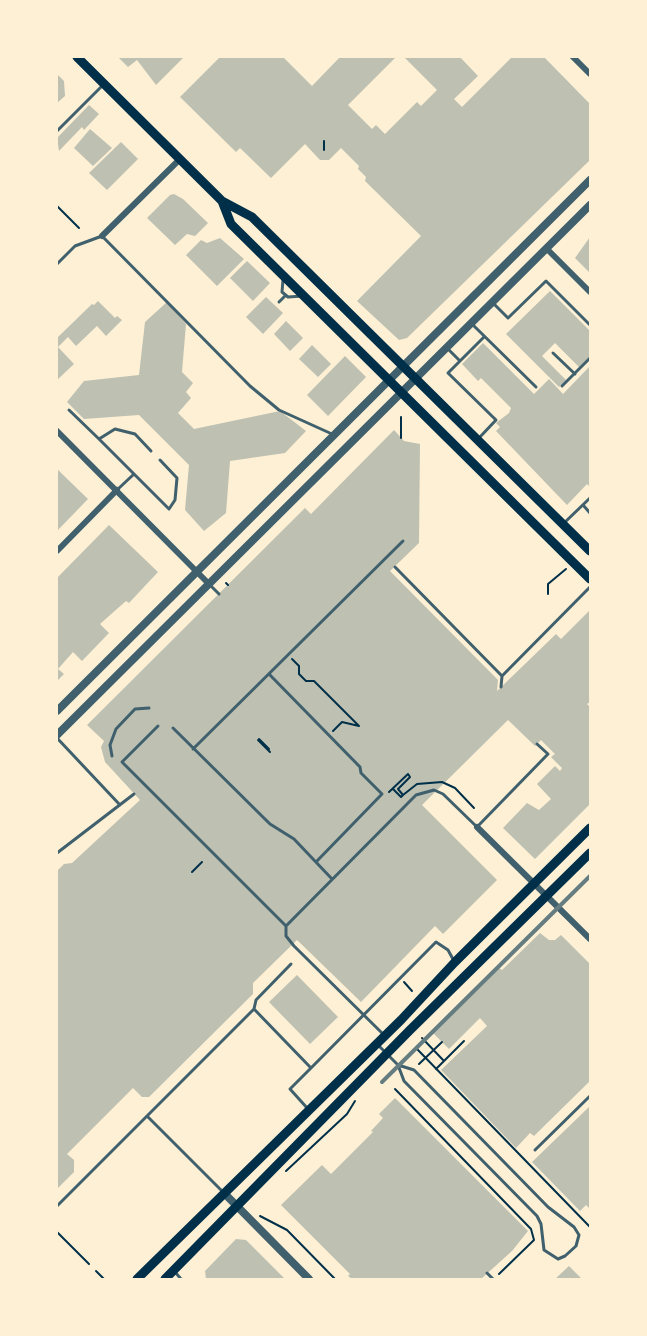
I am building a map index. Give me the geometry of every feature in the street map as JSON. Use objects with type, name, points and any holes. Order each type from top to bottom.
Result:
[{"type":"main road","points":[[77,57],[222,201],[252,217],[590,551]]},
{"type":"main road","points":[[222,201],[231,224],[590,579]]},
{"type":"main road","points":[[137,1279],[377,1044],[455,962],[590,828]]},
{"type":"main road","points":[[165,1279],[590,853]]},
{"type":"street","points":[[573,57],[590,74]]},
{"type":"street","points":[[102,236],[180,159]]},
{"type":"street","points":[[57,711],[590,180]]},
{"type":"street","points":[[57,737],[590,205]]},
{"type":"street","points":[[547,249],[590,292]]},
{"type":"street","points":[[57,430],[209,584]]},
{"type":"street","points":[[57,551],[117,490]]},
{"type":"street","points":[[477,827],[590,939]]},
{"type":"street","points":[[224,1193],[309,1279]]},
{"type":"lane","points":[[57,131],[104,84]]},
{"type":"lane","points":[[57,264],[75,246],[102,236],[250,386],[279,410],[335,435]]},
{"type":"lane","points":[[284,275],[282,292],[298,298],[304,295]]},
{"type":"lane","points":[[493,303],[508,318],[546,281],[590,325]]},
{"type":"lane","points":[[279,302],[286,295]]},
{"type":"lane","points":[[472,324],[536,387]]},
{"type":"lane","points":[[477,440],[496,420],[448,373],[484,336]]},
{"type":"lane","points":[[447,348],[460,361]]},
{"type":"lane","points":[[554,353],[575,374]]},
{"type":"lane","points":[[562,386],[590,358]]},
{"type":"lane","points":[[69,410],[169,508],[175,500],[177,478],[160,460]]},
{"type":"lane","points":[[99,439],[115,429],[135,434],[151,451]]},
{"type":"lane","points":[[117,490],[134,474]]},
{"type":"lane","points":[[563,524],[590,498]]},
{"type":"lane","points":[[583,505],[590,513]]},
{"type":"lane","points":[[193,748],[403,542]]},
{"type":"lane","points":[[395,567],[502,676]]},
{"type":"lane","points":[[209,584],[219,594]]},
{"type":"lane","points":[[501,687],[502,676],[590,587]]},
{"type":"lane","points":[[269,674],[329,735],[382,794],[316,862]]},
{"type":"lane","points":[[112,756],[110,745],[116,729],[135,709],[149,708]]},
{"type":"lane","points":[[158,726],[122,762],[286,926]]},
{"type":"lane","points":[[173,728],[270,824],[294,839],[332,879]]},
{"type":"lane","points":[[57,737],[120,805]]},
{"type":"lane","points":[[385,1036],[291,942],[286,936],[286,926],[416,795],[423,791],[434,790],[443,794],[477,827],[548,754],[537,744]]},
{"type":"lane","points":[[57,854],[134,794]]},
{"type":"lane","points":[[309,1110],[290,1089],[436,942],[451,953],[455,962]]},
{"type":"lane","points":[[57,1206],[254,1009],[256,1000],[291,964]]},
{"type":"lane","points":[[254,1009],[311,1068]]},
{"type":"lane","points":[[377,1044],[398,1065],[404,1081],[537,1216],[542,1230],[544,1250],[551,1257],[558,1259],[576,1246],[579,1235],[574,1227],[549,1207],[414,1070],[398,1065]]},
{"type":"lane","points":[[535,1150],[590,1096]]},
{"type":"lane","points":[[147,1116],[224,1193]]},
{"type":"lane","points":[[174,1271],[181,1279]]},
{"type":"lane","points":[[487,1273],[494,1279]]},
{"type":"path","points":[[324,141],[324,150]]},
{"type":"path","points":[[57,206],[79,228]]},
{"type":"path","points":[[401,417],[401,438]]},
{"type":"path","points":[[548,594],[548,584],[563,570],[568,569]]},
{"type":"path","points":[[288,655],[299,666],[299,674],[306,681],[315,681],[359,726],[342,722]]},
{"type":"path","points":[[329,735],[348,713]]},
{"type":"path","points":[[258,740],[270,752]]},
{"type":"path","points":[[393,789],[401,797],[404,795]]},
{"type":"path","points":[[192,872],[202,862]]},
{"type":"path","points":[[404,982],[412,991]]},
{"type":"path","points":[[423,1038],[444,1061]]},
{"type":"path","points":[[436,1070],[464,1041]]},
{"type":"path","points":[[419,1064],[442,1042]]},
{"type":"path","points":[[417,1049],[590,1227]]},
{"type":"path","points":[[395,1089],[531,1229],[534,1240],[494,1279]]},
{"type":"path","points":[[248,1216],[264,1216],[287,1230],[335,1279]]},
{"type":"path","points":[[57,1232],[89,1264]]},
{"type":"path","points":[[96,1271],[104,1279]]},
{"type":"building","points":[[118,57],[184,57],[156,85],[137,60],[128,67]]},
{"type":"building","points":[[220,57],[283,57],[312,86],[340,57],[396,57],[348,105],[372,129],[376,125],[385,134],[417,102],[421,106],[437,90],[404,57],[460,57],[478,76],[454,99],[462,107],[512,57],[544,57],[590,104],[590,160],[407,338],[399,340],[357,301],[421,236],[365,181],[366,177],[358,169],[359,166],[341,148],[329,160],[320,160],[305,144],[271,178],[240,148],[236,152],[180,97]]},
{"type":"building","points":[[57,74],[64,81],[65,96],[57,103]]},
{"type":"building","points":[[89,105],[99,114],[84,130],[82,127],[59,151],[57,138]]},
{"type":"building","points":[[90,129],[112,148],[93,166],[74,148]]},
{"type":"building","points":[[121,142],[138,159],[107,190],[89,173]]},
{"type":"building","points":[[174,194],[183,199],[208,223],[195,236],[187,234],[175,245],[147,218],[170,195]]},
{"type":"building","points":[[590,237],[590,273],[575,258]]},
{"type":"building","points":[[220,238],[244,259],[217,286],[186,255],[201,240],[207,243]]},
{"type":"building","points":[[247,261],[270,283],[253,301],[230,278]]},
{"type":"building","points":[[550,291],[590,331],[590,356],[579,367],[555,343],[542,356],[566,380],[559,387],[506,334]]},
{"type":"building","points":[[266,297],[283,313],[263,334],[246,317]]},
{"type":"building","points":[[98,301],[115,318],[117,316],[122,320],[106,336],[97,326],[76,346],[68,337],[58,347],[74,364],[57,380],[57,338]]},
{"type":"building","points":[[167,302],[186,324],[182,372],[193,383],[186,392],[191,398],[178,413],[194,429],[280,411],[306,431],[285,453],[230,461],[226,513],[204,531],[185,510],[189,465],[139,415],[84,419],[67,402],[84,381],[139,375],[145,322]]},
{"type":"building","points":[[286,321],[303,338],[290,351],[274,334]]},
{"type":"building","points":[[483,343],[534,394],[549,379],[563,394],[590,366],[590,487],[587,484],[567,505],[496,431],[500,427],[496,423],[509,413],[511,408],[481,378],[478,381],[462,364]]},
{"type":"building","points":[[312,345],[331,364],[318,377],[299,359]]},
{"type":"building","points":[[345,356],[366,377],[328,416],[307,395]]},
{"type":"building","points":[[394,430],[404,441],[420,444],[419,543],[390,571],[498,680],[497,691],[556,634],[561,639],[590,610],[590,702],[587,704],[590,707],[590,804],[535,859],[503,828],[527,803],[539,810],[551,799],[537,784],[555,766],[560,771],[562,768],[551,757],[555,754],[541,740],[535,746],[508,720],[422,805],[497,880],[443,934],[435,926],[361,1002],[297,940],[253,983],[253,994],[149,1097],[142,1097],[133,1088],[67,1154],[74,1160],[74,1172],[57,1189],[57,871],[64,864],[72,863],[140,800],[105,762],[101,747],[104,741],[87,725],[305,508],[311,514]]},
{"type":"building","points":[[57,469],[88,499],[57,531]]},
{"type":"building","points":[[109,525],[158,572],[129,603],[126,601],[100,624],[109,633],[82,661],[73,652],[58,669],[64,674],[57,681],[57,578]]},
{"type":"building","points":[[540,933],[549,940],[555,940],[561,935],[590,964],[590,1081],[534,1136],[530,1133],[516,1148],[441,1070],[487,1026],[480,1018],[449,1049],[433,1033],[499,968],[502,970]]},
{"type":"building","points":[[297,975],[338,1017],[310,1044],[269,1002]]},
{"type":"building","points":[[395,1098],[528,1231],[512,1251],[481,1279],[352,1279],[348,1276],[350,1274],[281,1205],[322,1165],[331,1174],[373,1132],[371,1131],[383,1118],[379,1114]]},
{"type":"building","points":[[590,1106],[590,1209],[586,1205],[580,1211],[532,1162]]},
{"type":"building","points":[[236,1239],[246,1240],[285,1279],[206,1279],[205,1271]]},
{"type":"building","points":[[569,1266],[582,1279],[555,1279]]},
{"type":"railway","points":[[382,1082],[590,876]]}]
